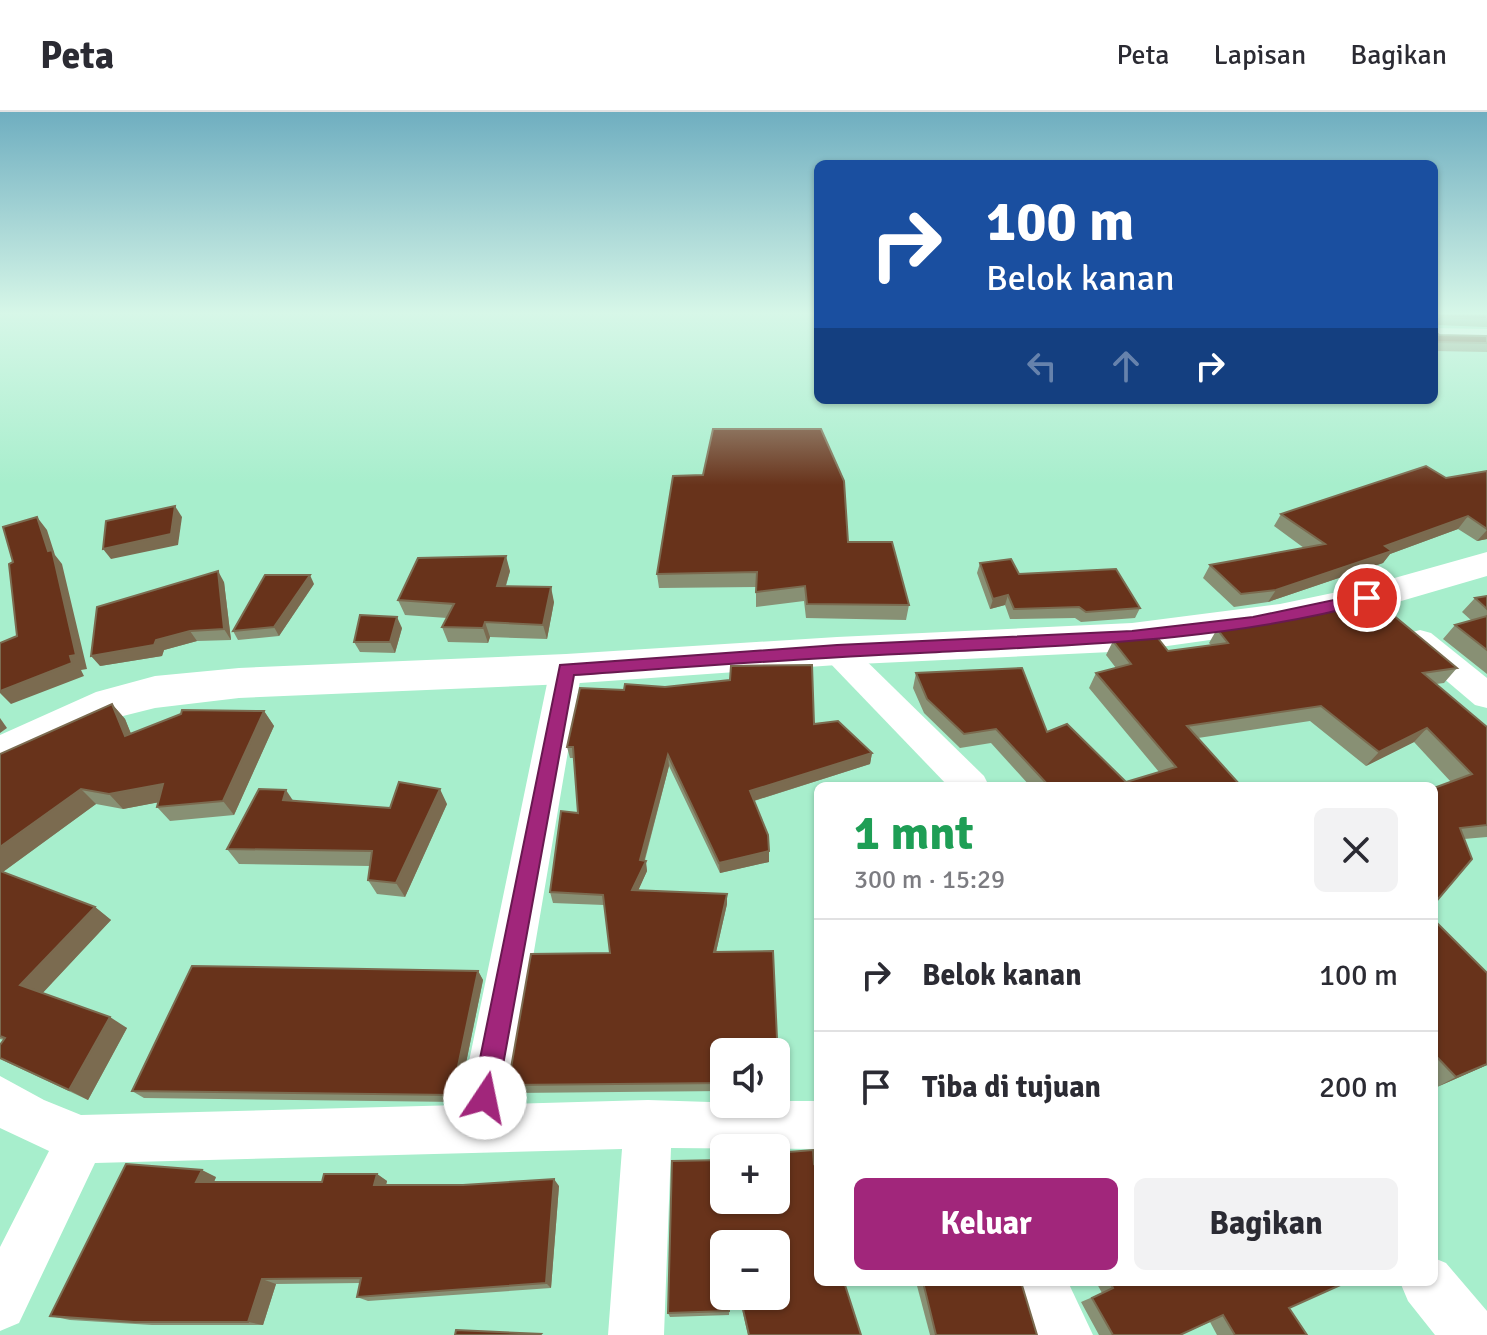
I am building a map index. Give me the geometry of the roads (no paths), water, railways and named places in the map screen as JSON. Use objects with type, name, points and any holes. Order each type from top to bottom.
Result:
[{"type":"street","points":[[0,755],[111,703],[155,692],[239,683],[566,669],[837,651],[1132,637],[1267,620],[1387,615],[1487,564]]},
{"type":"street","points":[[1387,615],[1487,696]]},
{"type":"street","points":[[837,651],[967,782]]},
{"type":"street","points":[[479,1129],[566,669]]},
{"type":"street","points":[[0,1100],[29,1119],[81,1139],[648,1124],[814,1125]]},
{"type":"street","points":[[636,1335],[648,1124]]},
{"type":"street","points":[[0,1304],[81,1139]]},
{"type":"street","points":[[1042,1286],[1065,1335]]},
{"type":"street","points":[[1430,1286],[1471,1335]]}]
